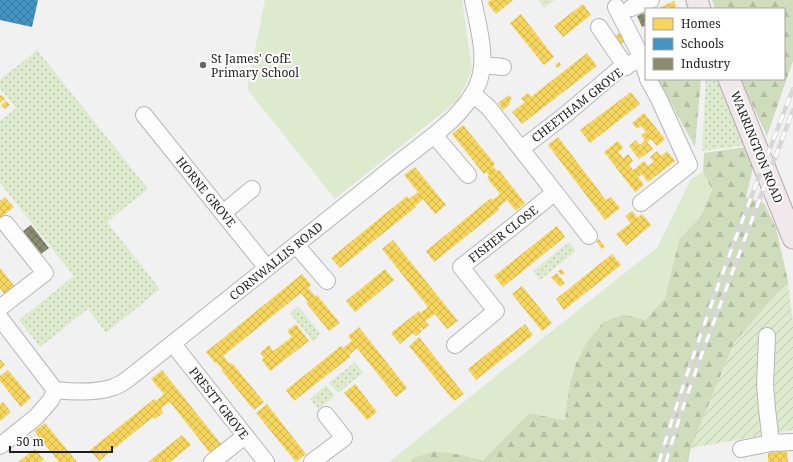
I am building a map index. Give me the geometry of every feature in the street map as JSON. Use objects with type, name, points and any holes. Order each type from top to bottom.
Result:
[{"type":"main road","name":"WARRINGTON ROAD","points":[[729,80],[793,238]]},
{"type":"street","name":"CORNWALLIS ROAD","points":[[55,390],[103,390],[116,386],[128,379],[434,135],[456,115],[466,105],[473,94],[481,75],[481,45],[473,0]]},
{"type":"street","points":[[644,66],[624,8],[650,0]]},
{"type":"street","points":[[599,27],[626,67]]},
{"type":"street","points":[[482,65],[503,67]]},
{"type":"street","name":"CHEETHAM GROVE","points":[[521,149],[565,115],[618,70],[626,67],[644,66]]},
{"type":"street","points":[[641,203],[689,165],[659,98],[649,80]]},
{"type":"street","points":[[473,94],[489,108],[589,236]]},
{"type":"street","name":"HORNE GROVE","points":[[144,115],[267,268]]},
{"type":"street","points":[[434,135],[468,175]]},
{"type":"street","points":[[223,213],[252,190]]},
{"type":"street","name":"FISHER CLOSE","points":[[455,345],[496,311],[461,267],[555,192]]},
{"type":"street","points":[[0,308],[45,273],[6,224]]},
{"type":"street","points":[[296,245],[327,281]]},
{"type":"street","points":[[0,318],[55,390],[51,400],[40,413],[0,446]]},
{"type":"street","points":[[767,336],[765,385],[766,409],[771,443]]},
{"type":"street","name":"PRESTT GROVE","points":[[173,344],[266,462]]},
{"type":"street","points":[[312,462],[344,438],[326,415]]},
{"type":"street","points":[[212,462],[245,436]]},
{"type":"street","points":[[741,449],[771,443],[793,442]]},
{"type":"green space","points":[[265,0],[462,0],[472,70],[457,101],[335,199],[247,89]]},
{"type":"green space","points":[[538,0],[555,0],[544,8]]},
{"type":"green space","points":[[712,0],[793,0],[793,61],[767,136],[740,80],[785,80],[785,8],[715,8]]},
{"type":"green space","points":[[37,50],[148,189],[107,222],[160,289],[106,333],[88,309],[40,347],[19,320],[74,276],[0,183],[0,121],[16,108],[0,88],[0,80]]},
{"type":"green space","points":[[659,80],[701,80],[695,147]]},
{"type":"green space","points":[[706,80],[717,80],[746,145],[702,151]]},
{"type":"green space","points":[[746,147],[754,164],[746,197],[764,203],[776,228],[788,281],[734,343],[691,448],[688,462],[410,462],[412,458],[435,451],[459,454],[483,460],[529,413],[564,420],[569,386],[576,363],[587,342],[603,322],[623,314],[645,320],[665,298],[679,239],[700,217],[712,190],[703,172],[704,153]]},
{"type":"green space","points":[[703,172],[712,190],[700,217],[679,239],[665,298],[645,320],[623,314],[603,322],[587,342],[576,363],[569,386],[565,420],[529,413],[483,460],[459,454],[435,451],[412,458],[410,462],[389,462],[657,248],[691,179]]},
{"type":"green space","points":[[569,242],[576,251],[540,280],[533,271]]},
{"type":"green space","points":[[788,281],[793,323],[793,430],[691,448],[734,343]]},
{"type":"green space","points":[[298,306],[320,333],[313,342],[290,313]]},
{"type":"green space","points":[[355,362],[363,373],[338,393],[329,383]]},
{"type":"green space","points":[[326,385],[335,396],[318,409],[310,399]]},
{"type":"building: Homes","points":[[491,0],[513,0],[496,14],[487,3]]},
{"type":"building: Homes","points":[[674,1],[677,8],[659,8]]},
{"type":"building: Homes","points":[[583,4],[591,15],[563,37],[554,26]]},
{"type":"building: Homes","points":[[521,14],[554,57],[544,65],[510,23]]},
{"type":"building: Homes","points":[[619,33],[625,41],[616,48],[610,40]]},
{"type":"building: Homes","points":[[587,53],[597,66],[522,124],[512,112],[525,102],[521,98],[528,93],[531,97]]},
{"type":"building: Homes","points":[[559,62],[561,65],[557,68],[555,65]]},
{"type":"building: Homes","points":[[631,92],[640,104],[590,143],[580,130]]},
{"type":"building: Homes","points":[[2,95],[5,99],[0,103],[0,96]]},
{"type":"building: Homes","points":[[509,95],[512,99],[509,105],[503,110],[498,103]]},
{"type":"building: Homes","points":[[6,101],[10,105],[5,109],[1,105]]},
{"type":"building: Homes","points":[[644,113],[665,139],[657,146],[651,139],[647,142],[653,149],[639,159],[629,146],[636,140],[640,145],[645,140],[641,135],[646,132],[641,126],[637,129],[632,123]]},
{"type":"building: Homes","points":[[463,125],[495,164],[493,166],[495,169],[497,171],[499,170],[525,203],[516,211],[507,200],[498,208],[499,210],[434,262],[426,251],[491,198],[493,200],[500,194],[487,178],[489,176],[488,174],[486,172],[484,174],[452,134]]},
{"type":"building: Homes","points":[[558,137],[606,200],[611,197],[620,208],[605,220],[548,145]]},
{"type":"building: Homes","points":[[618,141],[623,148],[618,152],[623,158],[628,154],[633,161],[629,165],[633,170],[644,161],[648,166],[654,162],[650,157],[657,151],[661,156],[667,151],[675,161],[648,182],[642,174],[638,177],[644,185],[635,192],[604,152]]},
{"type":"building: Homes","points":[[415,167],[446,205],[435,214],[423,199],[415,206],[416,207],[340,268],[331,258],[407,196],[409,199],[418,192],[404,175]]},
{"type":"building: Homes","points":[[5,197],[14,207],[0,218],[0,201]]},
{"type":"building: Homes","points":[[632,211],[638,218],[642,214],[651,225],[626,246],[616,234],[631,223],[625,216]]},
{"type":"building: Homes","points":[[557,226],[565,237],[503,287],[494,276]]},
{"type":"building: Homes","points":[[599,239],[605,247],[602,249],[596,241]]},
{"type":"building: Homes","points":[[393,240],[458,321],[447,329],[435,314],[425,321],[429,325],[423,330],[421,327],[420,329],[422,331],[416,336],[413,333],[400,344],[391,333],[419,311],[421,313],[428,307],[382,249]]},
{"type":"building: Homes","points":[[612,254],[621,265],[564,310],[556,299]]},
{"type":"building: Homes","points":[[0,268],[15,287],[5,295],[0,288]]},
{"type":"building: Homes","points":[[385,269],[394,280],[355,312],[346,301]]},
{"type":"building: Homes","points":[[561,269],[565,273],[562,275],[558,271]]},
{"type":"building: Homes","points":[[557,273],[565,283],[560,287],[551,277]]},
{"type":"building: Homes","points":[[302,274],[311,285],[308,288],[315,296],[317,295],[340,323],[329,331],[306,303],[308,302],[301,293],[223,356],[230,364],[232,363],[264,402],[254,410],[222,371],[223,370],[206,352]]},
{"type":"building: Homes","points":[[522,286],[552,323],[542,331],[512,294]]},
{"type":"building: Homes","points":[[296,324],[309,341],[270,371],[262,360],[264,358],[260,353],[269,345],[273,351],[292,337],[287,331]]},
{"type":"building: Homes","points":[[525,324],[533,335],[476,380],[468,369]]},
{"type":"building: Homes","points":[[359,327],[407,388],[396,397],[357,348],[349,355],[350,357],[294,401],[286,390],[341,346],[343,348],[352,341],[348,336]]},
{"type":"building: Homes","points":[[419,337],[464,394],[454,401],[409,346]]},
{"type":"building: Homes","points":[[0,359],[5,365],[0,369]]},
{"type":"building: Homes","points":[[8,370],[31,398],[21,407],[0,381],[0,376]]},
{"type":"building: Homes","points":[[162,370],[221,444],[210,453],[170,402],[161,408],[163,413],[155,419],[153,417],[99,461],[90,450],[154,399],[156,401],[164,394],[151,379]]},
{"type":"building: Homes","points":[[355,384],[377,412],[367,420],[344,393]]},
{"type":"building: Homes","points":[[3,402],[11,412],[0,421],[0,404]]},
{"type":"building: Homes","points":[[267,404],[306,454],[296,462],[256,413]]},
{"type":"building: Homes","points":[[45,423],[77,462],[59,462],[34,431]]},
{"type":"building: Homes","points":[[182,435],[191,445],[170,462],[148,462]]},
{"type":"building: Homes","points":[[35,449],[44,460],[40,462],[18,462]]},
{"type":"building: Homes","points":[[787,451],[788,462],[768,462],[768,453]]},
{"type":"building: Schools","points":[[0,0],[38,0],[32,27],[0,20]]},
{"type":"building: Industry","points":[[644,13],[645,26],[642,27],[637,16]]},
{"type":"building: Industry","points":[[31,225],[49,248],[41,254],[23,231]]},
{"type":"railway","points":[[659,462],[705,321],[793,89]]},
{"type":"railway","points":[[666,462],[680,416],[704,348],[793,110]]},
{"type":"place","name":"St James' CofE Primary School","points":[[203,65]]}]
